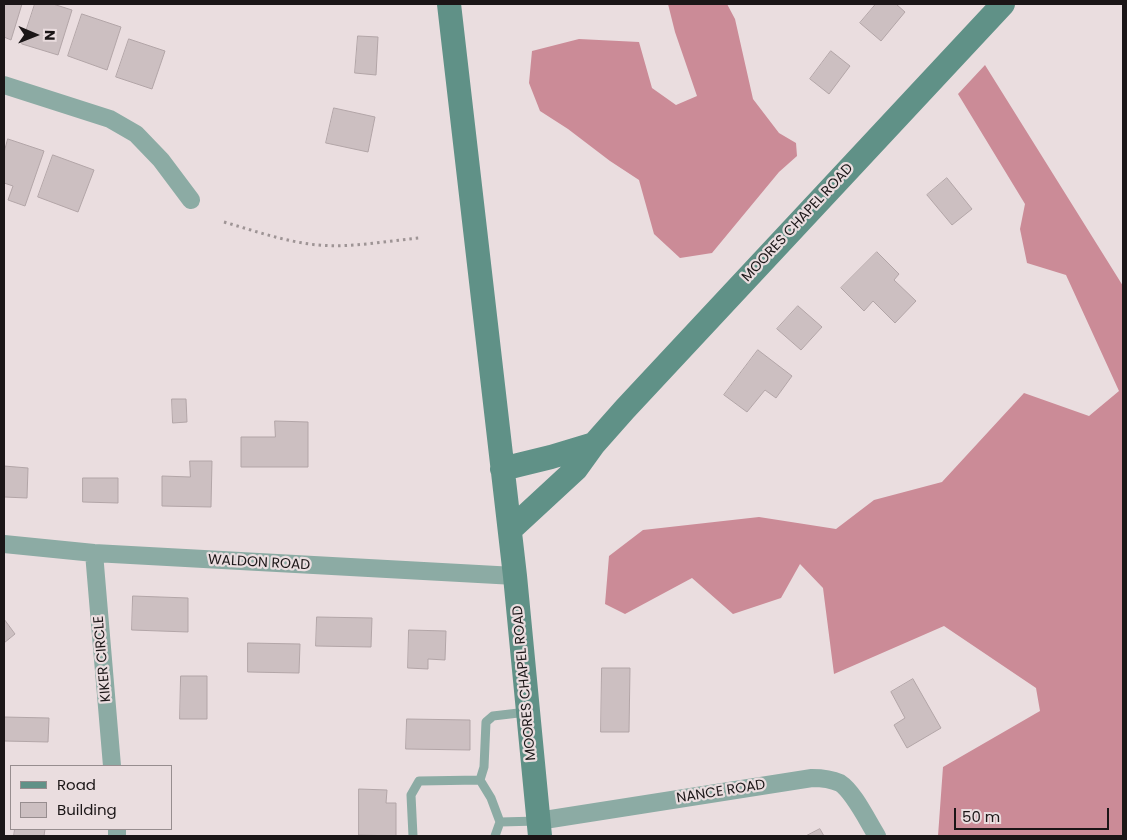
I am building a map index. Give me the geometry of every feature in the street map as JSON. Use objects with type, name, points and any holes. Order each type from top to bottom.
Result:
[{"type":"main road","name":"MOORES CHAPEL ROAD","points":[[449,4],[510,530],[539,828]]},
{"type":"main road","name":"MOORES CHAPEL ROAD","points":[[510,530],[576,469],[594,444],[1003,4]]},
{"type":"main road","points":[[502,468],[551,457],[594,444]]},
{"type":"street","points":[[4,84],[110,119],[136,134],[192,200]]},
{"type":"street","name":"WALDON ROAD","points":[[4,544],[94,552],[483,576],[515,576]]},
{"type":"street","name":"KIKER CIRCLE","points":[[94,552],[112,765]]},
{"type":"street","name":"NANCE ROAD","points":[[539,828],[719,792],[812,778],[826,778],[840,784],[849,792],[877,836]]},
{"type":"lane","points":[[495,836],[500,822],[491,798],[480,780],[484,767],[486,722],[493,716],[528,712]]},
{"type":"lane","points":[[413,836],[411,796],[419,781],[480,780]]},
{"type":"lane","points":[[500,822],[539,828]]},
{"type":"path","points":[[224,222],[294,242],[320,245],[350,245],[419,238]]},
{"type":"shaded area","points":[[668,4],[727,4],[735,19],[753,99],[779,133],[796,143],[797,156],[779,172],[712,253],[680,258],[654,234],[639,180],[540,111],[529,83],[532,51],[579,39],[639,42],[652,88],[676,105],[697,96],[675,32]]},
{"type":"shaded area","points":[[985,65],[1123,286],[1123,836],[938,836],[943,767],[1040,711],[1036,688],[944,626],[834,674],[823,588],[800,564],[781,598],[733,614],[692,578],[625,614],[605,604],[609,556],[643,530],[759,517],[836,529],[874,500],[942,482],[1024,393],[1089,416],[1119,391],[1066,275],[1027,263],[1020,229],[1025,204],[958,94]]},
{"type":"building","points":[[4,4],[22,4],[11,40],[4,37]]},
{"type":"building","points":[[35,4],[53,4],[72,10],[58,55],[22,44]]},
{"type":"building","points":[[876,4],[896,4],[905,12],[881,41],[860,23]]},
{"type":"building","points":[[82,14],[121,27],[107,70],[68,56]]},
{"type":"building","points":[[358,36],[378,37],[376,75],[355,73]]},
{"type":"building","points":[[129,39],[165,51],[152,89],[116,77]]},
{"type":"building","points":[[831,51],[850,66],[829,94],[810,79]]},
{"type":"building","points":[[334,108],[375,117],[368,152],[326,143]]},
{"type":"building","points":[[8,139],[44,151],[25,206],[8,200],[13,186],[4,183],[4,153]]},
{"type":"building","points":[[53,155],[94,170],[78,212],[38,197]]},
{"type":"building","points":[[947,178],[972,209],[952,225],[927,195]]},
{"type":"building","points":[[877,252],[899,274],[894,280],[916,301],[895,323],[873,301],[864,311],[841,288]]},
{"type":"building","points":[[798,306],[822,327],[801,350],[777,329]]},
{"type":"building","points":[[758,350],[792,376],[776,398],[765,390],[747,412],[724,395]]},
{"type":"building","points":[[172,399],[186,399],[187,422],[173,423]]},
{"type":"building","points":[[275,421],[308,422],[308,467],[241,467],[241,437],[275,437]]},
{"type":"building","points":[[190,461],[212,461],[211,507],[162,506],[162,476],[190,477]]},
{"type":"building","points":[[4,466],[28,468],[27,498],[4,497]]},
{"type":"building","points":[[83,478],[118,478],[118,503],[83,502]]},
{"type":"building","points":[[133,596],[188,598],[188,632],[132,630]]},
{"type":"building","points":[[317,617],[372,618],[371,647],[316,646]]},
{"type":"building","points":[[4,619],[15,634],[4,643]]},
{"type":"building","points":[[409,630],[446,631],[445,660],[428,659],[428,669],[408,668]]},
{"type":"building","points":[[248,643],[300,644],[299,673],[248,672]]},
{"type":"building","points":[[602,668],[630,668],[629,732],[601,732]]},
{"type":"building","points":[[181,676],[207,676],[207,719],[180,719]]},
{"type":"building","points":[[913,679],[941,728],[907,748],[894,725],[905,718],[891,692]]},
{"type":"building","points":[[4,717],[49,718],[48,742],[4,741]]},
{"type":"building","points":[[407,719],[470,720],[470,750],[406,749]]},
{"type":"building","points":[[359,789],[387,790],[386,803],[396,803],[396,836],[359,835]]},
{"type":"building","points":[[820,829],[824,836],[806,836]]},
{"type":"building","points":[[15,830],[45,830],[44,836],[14,836]]}]
